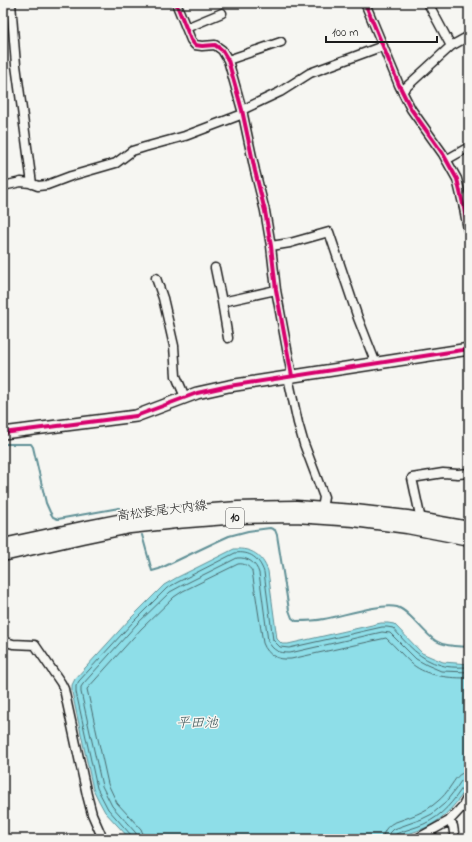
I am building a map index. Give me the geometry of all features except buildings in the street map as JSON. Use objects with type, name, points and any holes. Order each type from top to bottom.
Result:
[{"type":"main road","name":"高松長尾大内線","points":[[3,545],[128,519],[175,513],[245,508],[296,507],[355,511],[469,528]]},
{"type":"main road","name":"高松長尾大内線","points":[[3,555],[130,527],[239,517],[296,516],[354,520],[407,527],[469,539]]},
{"type":"street","points":[[11,3],[16,65],[32,184]]},
{"type":"street","points":[[176,3],[191,40],[195,45],[215,45],[222,50],[228,60],[243,112],[265,211],[276,290],[298,423],[304,444],[324,497],[322,509]]},
{"type":"street","points":[[365,3],[411,109],[446,160],[457,179],[469,235]]},
{"type":"street","points":[[432,3],[429,5],[451,46]]},
{"type":"street","points":[[186,28],[222,13]]},
{"type":"street","points":[[402,91],[451,46],[469,36]]},
{"type":"street","points":[[228,60],[281,42]]},
{"type":"street","points":[[3,186],[21,182],[38,186],[47,185],[71,176],[116,163],[138,149],[185,136],[243,112],[280,92],[310,73],[383,46]]},
{"type":"street","points":[[446,160],[469,147]]},
{"type":"street","points":[[271,246],[290,243],[329,232],[358,318],[376,364]]},
{"type":"street","points":[[215,268],[228,338]]},
{"type":"street","points":[[156,278],[163,298],[174,346],[176,376],[186,397]]},
{"type":"street","points":[[222,302],[276,290]]},
{"type":"street","points":[[3,433],[136,416],[197,393],[229,386],[469,349]]},
{"type":"street","points":[[421,520],[412,478],[443,473],[469,473]]},
{"type":"street","points":[[3,641],[13,644],[35,645],[61,683],[64,689],[86,795],[92,814],[103,839]]},
{"type":"street","points":[[420,837],[449,820],[463,806],[469,795]]},
{"type":"street","points":[[449,820],[453,826],[455,839]]},
{"type":"water","name":"平田池","points":[[234,549],[251,551],[256,554],[266,565],[277,639],[282,644],[288,644],[381,623],[388,623],[394,624],[422,653],[443,662],[469,664],[469,784],[456,803],[439,820],[425,828],[393,839],[130,839],[105,812],[93,789],[72,692],[72,685],[75,679],[130,619],[164,585]]},
{"type":"waterway","points":[[3,444],[31,444],[46,503],[53,517],[58,519],[119,508],[122,510]]},
{"type":"waterway","points":[[142,535],[152,571],[229,536],[248,531],[270,528],[275,530],[277,535],[289,610],[292,618],[296,621],[321,620],[361,610],[390,606],[397,607],[412,617],[426,633],[436,641],[448,645],[469,647]]},
{"type":"cycle path","points":[[176,3],[191,40],[195,45],[215,45],[222,50],[228,60],[242,110],[265,211],[276,290],[292,376]]},
{"type":"cycle path","points":[[365,3],[399,85],[411,109],[443,154],[457,179],[469,235]]},
{"type":"cycle path","points":[[3,433],[136,416],[197,393],[229,386],[469,349]]}]
